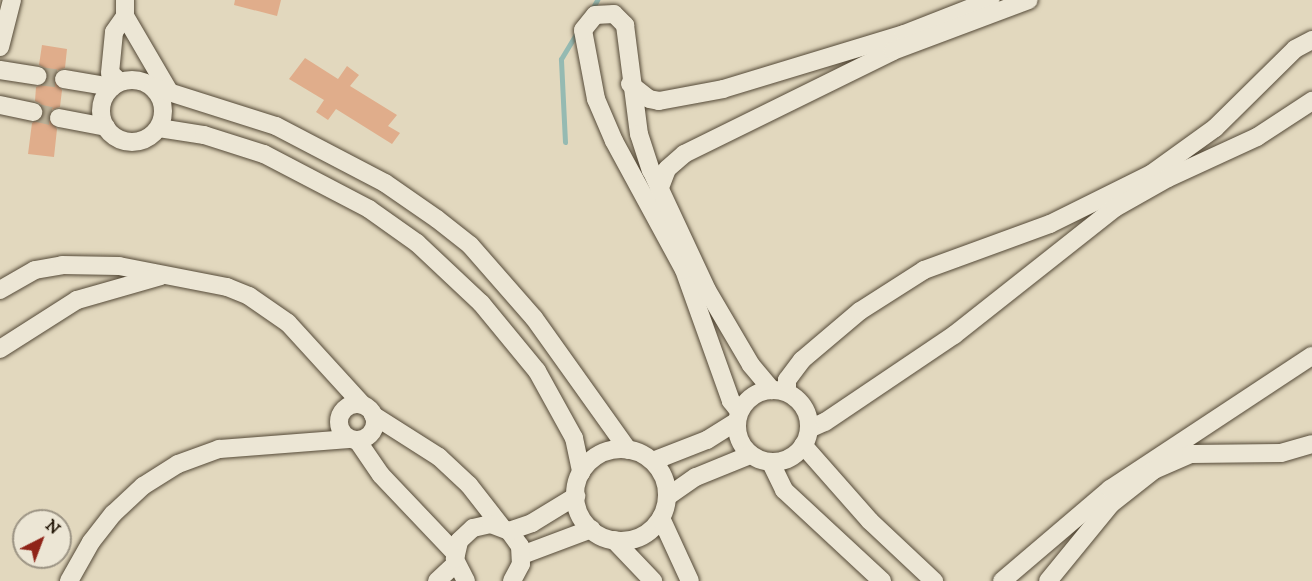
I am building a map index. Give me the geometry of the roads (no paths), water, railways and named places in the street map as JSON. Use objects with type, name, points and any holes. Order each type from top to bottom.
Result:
[{"type":"street","points":[[0,47],[12,0]]},
{"type":"street","points":[[630,84],[649,99],[658,101],[723,89],[904,34],[991,0]]},
{"type":"street","points":[[659,190],[667,169],[684,154],[893,51],[1029,0]]},
{"type":"street","points":[[116,84],[110,73],[114,32],[125,8]]},
{"type":"street","points":[[125,8],[162,90],[164,111],[159,128]]},
{"type":"street","points":[[933,581],[870,521],[806,437],[804,407],[780,391],[751,365],[707,290],[659,190],[639,134],[630,84],[625,25],[614,14],[595,15],[583,30],[596,99],[614,141],[684,270],[738,417],[737,434],[750,455],[771,463],[793,457],[806,437],[825,422],[954,335],[1115,208],[1168,178],[1257,137],[1312,100]]},
{"type":"street","points":[[780,391],[791,372],[860,311],[924,270],[1050,224],[1151,174],[1215,128],[1295,49],[1312,40]]},
{"type":"street","points":[[0,70],[38,76]]},
{"type":"street","points":[[64,79],[116,84],[137,80],[276,126],[386,183],[437,219],[470,246],[534,318],[628,450]]},
{"type":"street","points":[[106,128],[102,102],[116,84]]},
{"type":"street","points":[[0,105],[33,112]]},
{"type":"street","points":[[59,118],[106,128],[119,139],[136,142],[159,128],[204,135],[264,154],[369,209],[417,243],[481,303],[537,371],[574,438],[581,472],[576,496],[580,514],[591,529],[614,540],[653,581]]},
{"type":"street","points":[[0,290],[35,270],[62,265],[118,266],[161,276],[201,280],[249,296],[288,323],[368,410],[439,457],[470,485],[505,528],[522,555],[518,578]]},
{"type":"street","points":[[0,349],[77,300],[161,276]]},
{"type":"street","points":[[1002,581],[1110,489],[1312,356]]},
{"type":"street","points":[[324,363],[340,417],[353,440],[456,559],[466,581]]},
{"type":"street","points":[[653,460],[707,440],[738,417],[754,394],[780,391]]},
{"type":"street","points":[[312,442],[349,406],[368,410]]},
{"type":"street","points":[[69,581],[91,542],[113,514],[143,486],[178,464],[219,449],[353,440],[374,429],[368,410]]},
{"type":"street","points":[[1048,581],[1111,504],[1139,480],[1171,462],[1211,451],[1281,453],[1312,444]]},
{"type":"street","points":[[581,472],[606,452],[628,450],[653,460],[662,476],[667,497],[661,518],[636,538],[614,540]]},
{"type":"street","points":[[667,497],[696,477],[750,455]]},
{"type":"street","points":[[771,463],[784,490],[882,581]]},
{"type":"street","points":[[437,581],[456,559],[459,541],[473,528],[505,528],[532,523],[576,496]]},
{"type":"street","points":[[661,518],[690,581]]},
{"type":"street","points":[[522,555],[591,529]]},
{"type":"waterway","points":[[591,11],[597,0]]},
{"type":"waterway","points":[[565,142],[561,59],[578,31]]},
{"type":"tunnel","points":[[38,76],[64,79]]},
{"type":"tunnel","points":[[33,112],[59,118]]}]
